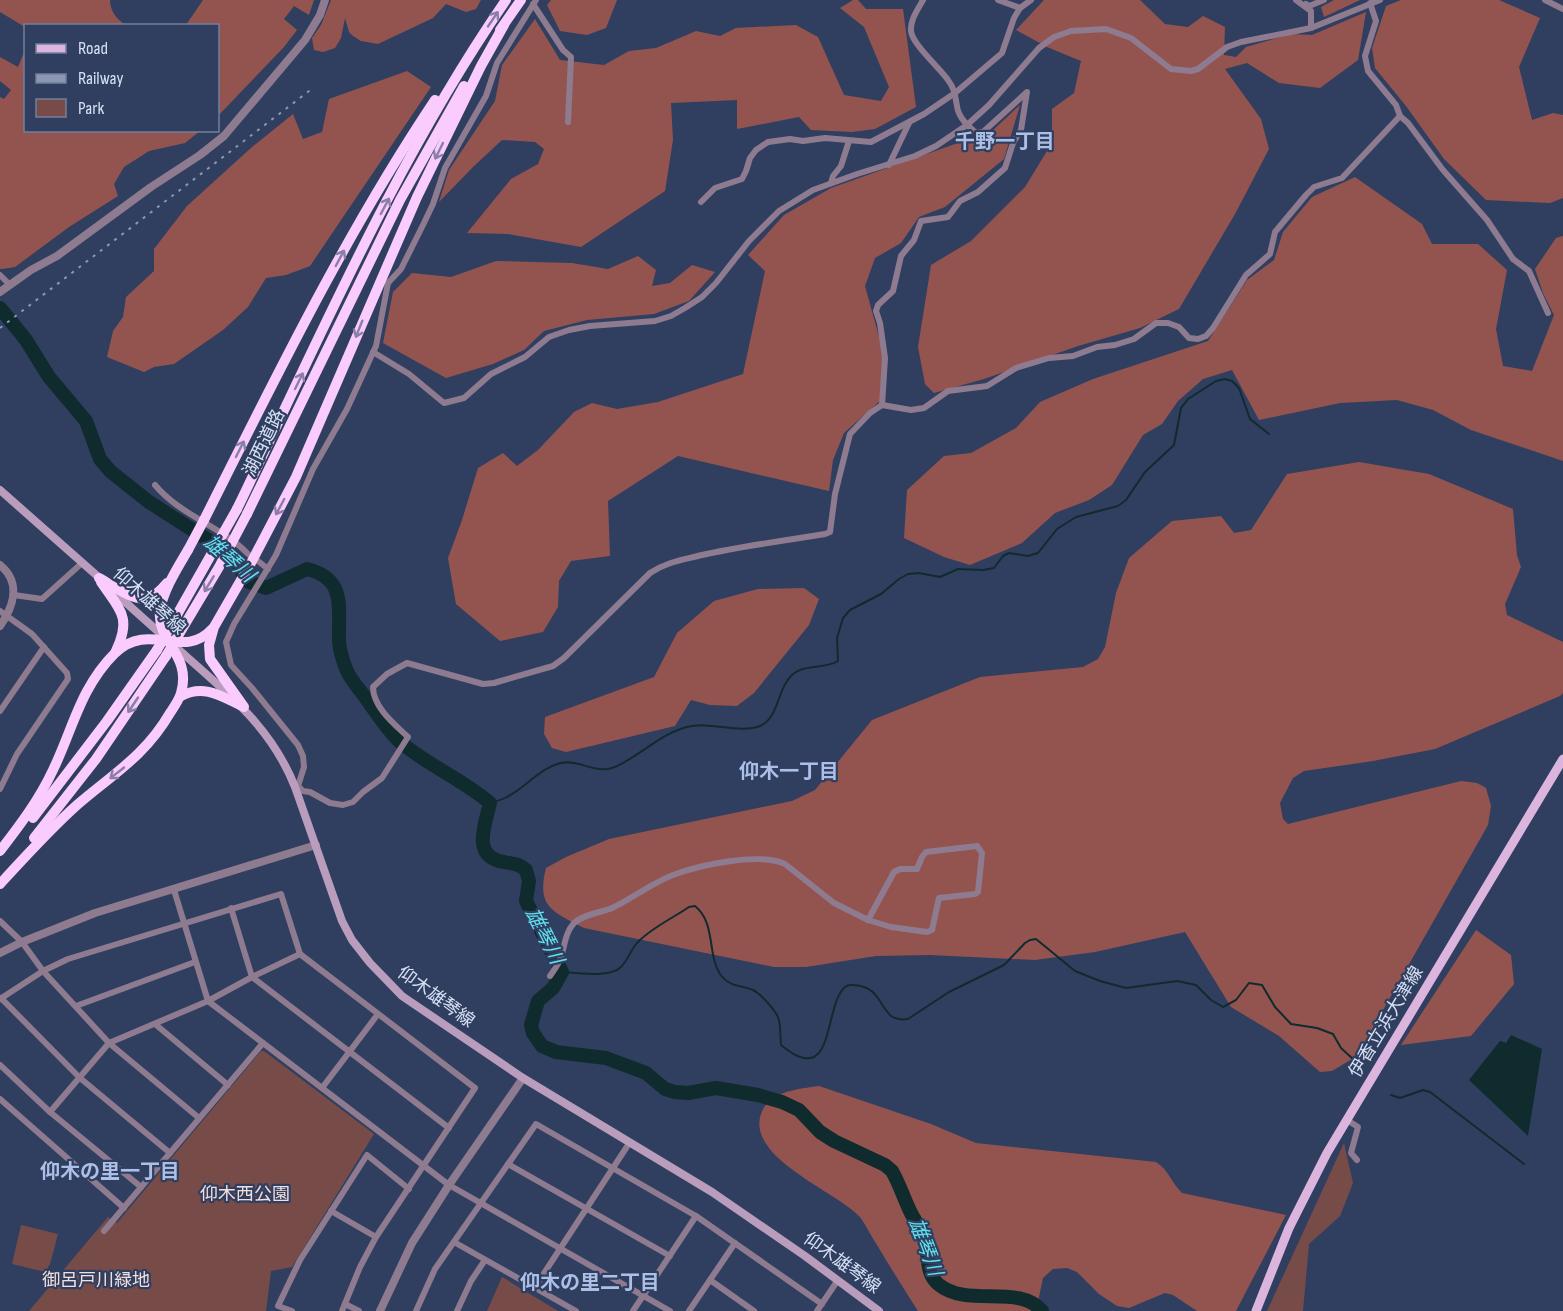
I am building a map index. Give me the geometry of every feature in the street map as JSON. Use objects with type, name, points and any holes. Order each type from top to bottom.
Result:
[{"type":"highway","name":"湖西道路","points":[[0,879],[96,759],[161,653],[219,567],[242,511],[373,228],[414,150],[506,0]]},
{"type":"highway","name":"湖西道路","points":[[242,511],[400,200],[463,87],[521,0]]},
{"type":"highway","points":[[244,707],[210,659],[210,640],[214,627],[296,477],[417,196],[481,66],[504,25]]},
{"type":"highway","points":[[0,884],[64,816],[144,750],[165,723],[181,696],[183,668],[168,640],[160,611],[173,576],[353,233],[415,129],[480,39]]},
{"type":"highway","points":[[99,578],[131,596],[145,599],[156,594],[173,576]]},
{"type":"highway","points":[[99,578],[123,617],[124,633],[115,654]]},
{"type":"highway","points":[[0,850],[28,815],[54,769],[79,706],[98,674],[115,654],[139,639],[149,638],[185,643],[195,641],[214,627]]},
{"type":"highway","name":"湖西道路","points":[[0,857],[161,653]]},
{"type":"highway","points":[[181,696],[196,690],[209,691],[244,707]]},
{"type":"main road","name":"仰木雄琴線","points":[[0,490],[244,707],[272,742],[297,787],[342,921],[352,940],[370,963],[402,996],[523,1078],[712,1192],[879,1311]]},
{"type":"main road","name":"伊香立浜大津線","points":[[1256,1311],[1289,1228],[1347,1120],[1563,759]]},
{"type":"street","points":[[0,292],[57,256],[224,136],[304,40],[320,15],[325,0]]},
{"type":"street","points":[[882,405],[885,358],[876,311],[878,305],[892,291],[901,256],[914,240],[921,221],[948,217],[960,201],[978,192],[1005,168],[1013,143],[1021,130],[1027,92],[983,132],[976,133],[959,114],[955,93],[949,81],[918,44],[911,32],[913,17],[923,0]]},
{"type":"street","points":[[998,0],[1020,8]]},
{"type":"street","points":[[701,202],[715,188],[741,179],[747,171],[750,158],[756,150],[768,142],[825,138],[871,142],[909,123],[955,93],[1002,53],[1014,18],[1020,8],[1031,0]]},
{"type":"street","points":[[1297,0],[1309,6],[1324,0]]},
{"type":"street","points":[[1297,0],[1311,11],[1311,28]]},
{"type":"street","points":[[373,352],[410,374],[444,403],[464,398],[491,374],[525,357],[549,337],[590,326],[655,321],[678,312],[702,297],[716,283],[749,241],[779,211],[813,190],[936,147],[967,125],[989,105],[1039,48],[1054,37],[1071,31],[1106,29],[1131,38],[1171,69],[1180,71],[1198,69],[1227,47],[1311,28],[1380,0]]},
{"type":"street","points":[[1545,0],[1563,9]]},
{"type":"street","points":[[535,2],[496,63],[486,96],[445,168],[423,225],[401,269],[388,283],[373,352],[347,409],[313,469],[276,555],[234,624],[226,642],[231,665],[298,745],[303,756],[304,767],[297,787],[330,803],[343,805],[353,802],[382,778],[408,737],[390,720],[373,694],[373,687],[393,670],[407,663],[483,684],[503,681],[553,666],[659,567],[724,550],[830,532],[834,494],[850,434],[870,413],[882,405],[911,410],[924,408],[948,391],[987,386],[1016,368],[1048,358],[1073,356],[1097,347],[1115,345],[1134,339],[1156,323],[1168,323],[1179,327],[1189,338],[1198,339],[1206,336],[1246,275],[1270,255],[1275,231],[1306,195],[1314,188],[1342,178],[1400,116]]},
{"type":"street","points":[[535,2],[563,50],[571,57],[568,122]]},
{"type":"street","points":[[1370,3],[1376,21],[1365,57],[1368,71],[1443,170],[1487,220],[1513,259],[1529,271],[1548,314]]},
{"type":"street","points":[[889,165],[909,123]]},
{"type":"street","points":[[831,183],[833,176],[841,166],[849,141]]},
{"type":"street","points":[[0,275],[9,285]]},
{"type":"street","points":[[154,485],[186,513],[239,544],[266,572]]},
{"type":"street","points":[[14,595],[42,599],[82,563]]},
{"type":"street","points":[[0,565],[12,579],[14,595],[0,626]]},
{"type":"street","points":[[0,789],[17,754],[68,679],[67,673],[33,634],[4,614]]},
{"type":"street","points":[[0,711],[44,647]]},
{"type":"street","points":[[0,768],[7,773]]},
{"type":"street","points":[[0,953],[95,913],[316,845]]},
{"type":"street","points":[[550,976],[561,959],[566,936],[572,925],[579,919],[610,909],[672,876],[740,860],[768,858],[776,860],[785,864],[834,903],[868,920],[891,927],[927,932],[932,930],[939,898],[978,892],[981,850],[977,846],[926,852],[917,869],[900,869],[894,873],[868,920]]},
{"type":"street","points":[[174,890],[208,1001],[449,1185],[670,1311]]},
{"type":"street","points":[[170,1153],[80,1078],[1,998],[43,971],[68,959],[280,894],[300,954],[475,1088],[376,1237],[360,1268],[344,1308],[359,1311]]},
{"type":"street","points":[[231,908],[252,977],[449,1128]]},
{"type":"street","points":[[2,922],[109,1043],[199,1118]]},
{"type":"street","points":[[50,1112],[109,1043],[208,1001],[300,954]]},
{"type":"street","points":[[76,1006],[195,962]]},
{"type":"street","points":[[322,1088],[378,1014]]},
{"type":"street","points":[[155,1024],[228,1085]]},
{"type":"street","points":[[104,1231],[263,1043]]},
{"type":"street","points":[[0,1065],[50,1112],[141,1187]]},
{"type":"street","points":[[380,1311],[412,1243],[523,1078]]},
{"type":"street","points":[[0,1099],[124,1208]]},
{"type":"street","points":[[1347,1120],[1358,1127],[1351,1153],[1357,1160]]},
{"type":"street","points":[[416,1311],[435,1269],[536,1124],[696,1216],[822,1304]]},
{"type":"street","points":[[535,1287],[630,1143]]},
{"type":"street","points":[[292,1311],[278,1306],[300,1260],[367,1155],[409,1189]]},
{"type":"street","points":[[508,1164],[670,1256]]},
{"type":"street","points":[[331,1211],[376,1237]]},
{"type":"street","points":[[633,1311],[696,1216]]},
{"type":"street","points":[[453,1242],[576,1311]]},
{"type":"street","points":[[688,1311],[735,1243]]},
{"type":"street","points":[[457,1311],[471,1281],[485,1260]]},
{"type":"street","points":[[710,1280],[754,1311]]},
{"type":"street","points":[[817,1311],[838,1280]]},
{"type":"green space","name":"仰木西公園","points":[[261,1051],[374,1134],[292,1267],[271,1271],[266,1311],[29,1311],[108,1217],[117,1223]]},
{"type":"green space","points":[[1344,1143],[1353,1183],[1340,1216],[1309,1244],[1303,1311],[1267,1311]]},
{"type":"green space","points":[[21,1225],[58,1234],[50,1264],[45,1272],[12,1264]]},
{"type":"green space","points":[[502,1277],[558,1311],[487,1311]]},
{"type":"shaded area","points":[[0,0],[110,0],[115,15],[124,24],[24,24],[24,26],[0,12]]},
{"type":"shaded area","points":[[203,0],[314,0],[309,15],[294,6],[284,19],[297,30],[284,47],[219,115],[219,24],[187,24]]},
{"type":"shaded area","points":[[331,0],[481,0],[476,9],[466,12],[446,4],[433,18],[378,44],[361,41],[353,36],[349,32],[345,18],[341,38],[335,48],[323,52],[314,50],[312,38],[321,25]]},
{"type":"shaded area","points":[[551,0],[617,0],[606,28],[587,35],[560,31],[547,5]]},
{"type":"shaded area","points":[[853,0],[858,0],[866,9],[903,9],[916,107],[875,129],[852,132],[811,130],[799,117],[737,129],[737,100],[671,103],[673,140],[665,191],[581,247],[508,234],[467,233],[511,179],[538,164],[544,149],[535,142],[502,140],[439,202],[449,170],[495,101],[502,65],[535,19],[560,60],[604,65],[629,51],[656,48],[696,31],[720,36],[736,28],[796,25],[818,37],[844,95],[881,101],[889,87],[864,27],[840,8]]},
{"type":"shaded area","points":[[1044,0],[1140,0],[1165,24],[1188,27],[1203,16],[1225,27],[1224,55],[1236,57],[1246,47],[1291,34],[1312,35],[1366,12],[1358,60],[1320,88],[1279,83],[1247,63],[1225,69],[1261,119],[1269,149],[1235,214],[1179,309],[1140,328],[934,393],[925,384],[918,347],[931,265],[971,241],[1025,187],[1052,143],[1052,109],[1074,93],[1081,61],[1047,47],[1016,30]]},
{"type":"shaded area","points":[[1334,0],[1360,0],[1324,17],[1321,7]]},
{"type":"shaded area","points":[[1401,0],[1499,0],[1540,18],[1519,67],[1532,120],[1553,113],[1563,115],[1563,198],[1550,203],[1486,200],[1444,159],[1375,68],[1372,48],[1386,6]]},
{"type":"shaded area","points":[[24,52],[24,132],[199,132],[185,143],[149,151],[124,167],[114,184],[118,196],[69,227],[15,267],[0,269],[0,97],[4,99],[11,90],[0,81],[0,57],[18,67]]},
{"type":"shaded area","points":[[407,71],[431,87],[310,266],[286,275],[266,278],[248,307],[223,330],[174,364],[154,367],[144,372],[107,357],[113,331],[123,317],[126,297],[154,271],[154,249],[187,206],[252,147],[293,114],[303,139],[322,132],[329,99]]},
{"type":"shaded area","points":[[1020,105],[1004,159],[945,207],[919,217],[901,243],[875,258],[865,286],[884,355],[881,400],[844,433],[833,460],[829,491],[678,456],[608,501],[610,556],[571,561],[559,581],[558,607],[543,632],[500,641],[456,604],[448,558],[478,468],[503,453],[517,466],[538,450],[574,412],[592,403],[617,409],[658,402],[743,374],[765,271],[748,255],[784,215],[831,188],[989,134]]},
{"type":"shaded area","points":[[1355,177],[1422,224],[1432,244],[1478,244],[1507,270],[1496,329],[1503,366],[1532,371],[1554,315],[1535,269],[1556,238],[1563,236],[1563,461],[1471,430],[1433,410],[1397,400],[1340,403],[1259,420],[1232,370],[1203,379],[1178,401],[1162,424],[1143,435],[1112,485],[1089,500],[1055,513],[1022,543],[970,565],[944,557],[904,538],[907,490],[944,456],[971,453],[1016,428],[1040,402],[1093,379],[1208,341],[1247,280],[1274,260],[1283,232],[1312,197]]},
{"type":"shaded area","points":[[638,256],[656,270],[652,286],[670,283],[692,265],[715,272],[689,301],[654,314],[587,320],[544,331],[524,350],[493,364],[446,378],[383,343],[393,292],[412,273],[451,277],[496,261],[572,263],[608,269]]},
{"type":"shaded area","points":[[1359,462],[1429,474],[1513,509],[1517,555],[1521,567],[1505,604],[1507,615],[1563,642],[1563,693],[1435,749],[1304,771],[1293,778],[1280,803],[1283,819],[1288,824],[1461,781],[1477,783],[1486,788],[1491,806],[1488,825],[1357,1056],[1332,1071],[1320,1072],[1279,1036],[1231,1007],[1185,932],[1095,952],[1035,960],[930,955],[876,956],[806,967],[774,967],[584,928],[556,912],[545,900],[543,881],[546,868],[609,839],[792,801],[815,790],[872,720],[980,677],[1083,667],[1098,659],[1105,647],[1116,593],[1129,558],[1172,521],[1221,516],[1234,533],[1251,530],[1287,474]]},
{"type":"shaded area","points":[[804,588],[819,599],[809,625],[754,693],[737,706],[710,705],[691,700],[675,726],[566,752],[552,748],[544,734],[545,717],[654,677],[677,633],[714,601],[758,589]]},
{"type":"shaded area","points":[[1476,930],[1511,955],[1514,984],[1471,1036],[1401,1045]]},
{"type":"shaded area","points":[[1511,1035],[1542,1049],[1528,1136],[1469,1080],[1500,1041],[1506,1043]]},
{"type":"shaded area","points":[[819,1086],[931,1124],[976,1143],[1156,1162],[1182,1193],[1286,1215],[1236,1311],[1197,1311],[1173,1295],[1165,1293],[1129,1308],[1117,1306],[1099,1294],[1077,1272],[1067,1268],[1053,1269],[1043,1278],[1036,1311],[918,1311],[860,1217],[779,1159],[767,1145],[760,1130],[761,1114],[770,1100],[785,1092]]},
{"type":"waterway","name":"雄琴川","points":[[0,308],[26,340],[49,377],[86,421],[100,459],[110,471],[149,502],[232,557],[249,582],[266,588],[307,569],[329,580],[338,596],[340,651],[353,681],[399,741],[490,803],[483,839],[487,854],[494,859],[518,865],[526,870],[529,881],[526,901],[562,972],[553,988],[538,1001],[531,1025],[533,1033],[542,1046],[556,1052],[606,1058],[646,1073],[665,1089],[675,1092],[688,1093],[716,1088],[758,1095],[799,1110],[820,1132],[885,1165],[892,1171],[923,1234],[929,1268],[938,1284],[964,1295],[1020,1298],[1032,1303],[1042,1311]]},
{"type":"waterway","points":[[490,803],[507,797],[553,765],[568,762],[608,769],[633,757],[677,730],[687,727],[705,725],[743,729],[760,726],[771,717],[783,688],[791,676],[801,669],[838,661],[837,638],[843,618],[850,610],[881,594],[899,579],[908,574],[919,573],[940,577],[958,569],[994,568],[1003,556],[1009,553],[1028,556],[1038,553],[1057,529],[1076,517],[1118,506],[1126,500],[1145,472],[1174,445],[1181,408],[1188,399],[1216,381],[1225,379],[1232,381],[1239,388],[1250,419],[1269,434]]},
{"type":"waterway","points":[[562,972],[593,974],[616,970],[624,964],[636,944],[645,936],[689,907],[695,906],[706,921],[716,966],[723,978],[760,995],[778,1017],[781,1045],[799,1056],[811,1058],[820,1052],[838,997],[847,985],[862,986],[868,989],[891,1016],[908,1019],[949,992],[1004,965],[1025,943],[1036,939],[1075,971],[1126,988],[1177,981],[1196,985],[1211,1000],[1223,1007],[1236,1000],[1249,983],[1262,985],[1275,1007],[1291,1024],[1317,1028],[1333,1034],[1341,1048],[1354,1060]]},
{"type":"waterway","points":[[1391,1095],[1400,1098],[1423,1090],[1430,1092],[1524,1164]]},
{"type":"railway","points":[[0,328],[313,88]]},
{"type":"district","name":"千野一丁目","points":[[1005,142]]},
{"type":"district","name":"仰木一丁目","points":[[789,772]]},
{"type":"district","name":"仰木の里一丁目","points":[[110,1172]]},
{"type":"district","name":"仰木の里二丁目","points":[[590,1283]]},
{"type":"park label","name":"御呂戸川緑地","points":[[96,1280]]}]
